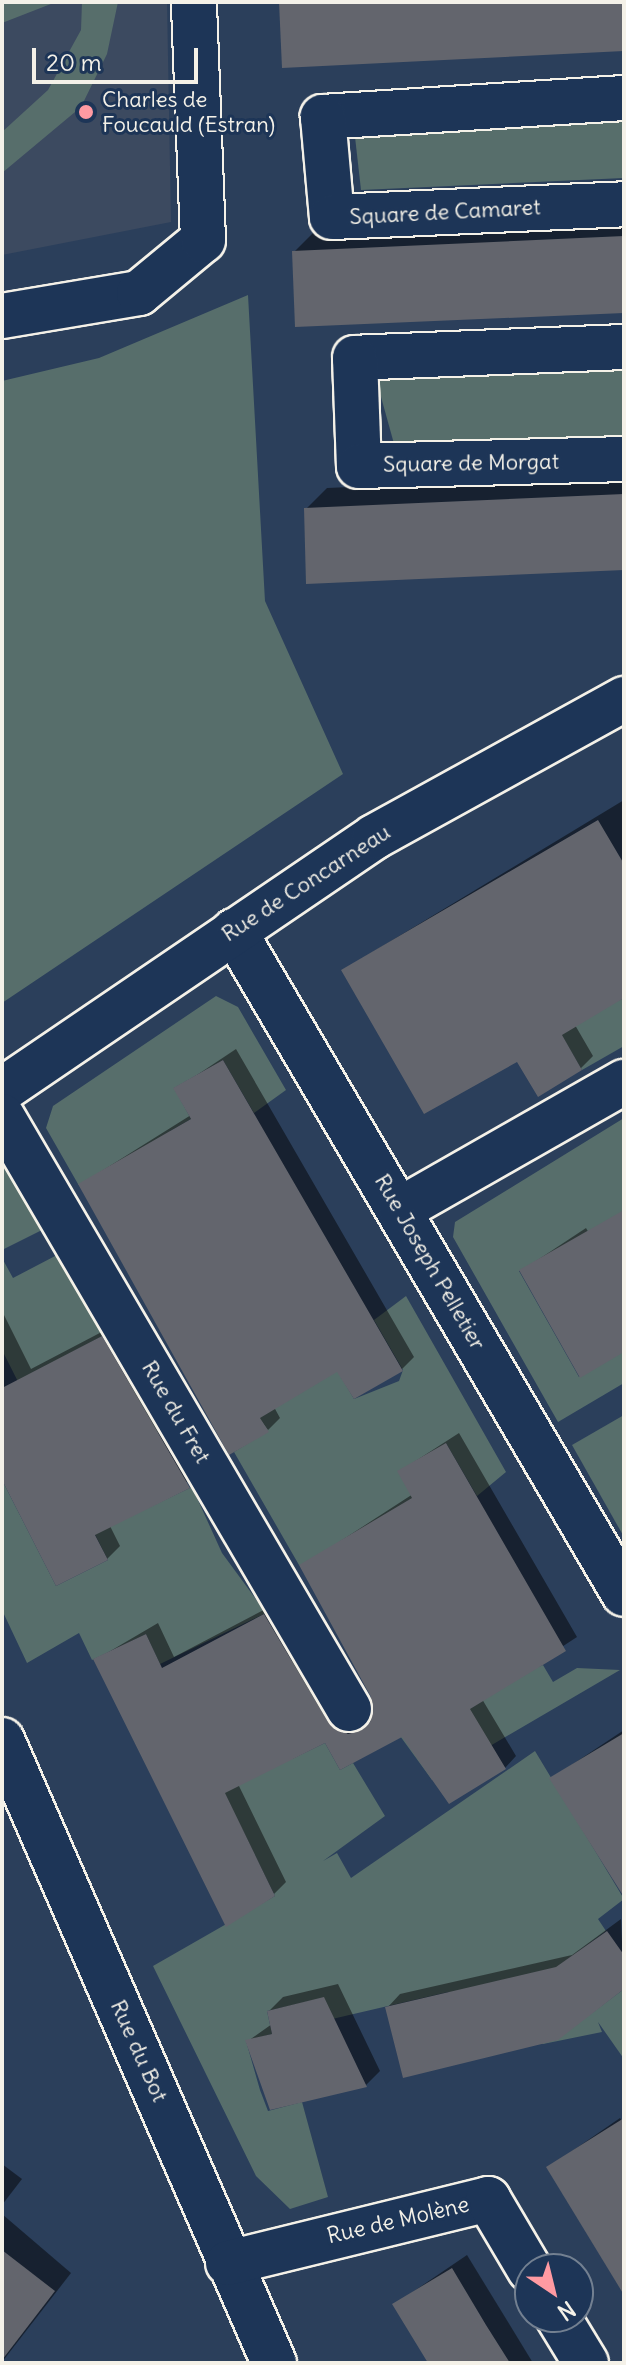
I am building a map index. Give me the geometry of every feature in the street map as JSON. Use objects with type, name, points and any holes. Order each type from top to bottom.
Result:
[{"type":"street","points":[[2,316],[139,293],[203,240],[194,2]]},
{"type":"street","name":"Square de Camaret","points":[[624,98],[323,117],[332,217],[624,204]]},
{"type":"street","name":"Square de Morgat","points":[[624,347],[355,358],[359,466],[624,459]]},
{"type":"street","name":"Rue de Concarneau","points":[[2,1090],[374,837],[624,699]]},
{"type":"street","name":"Rue Joseph Pelletier","points":[[234,931],[401,1209],[624,1594]]},
{"type":"street","points":[[401,1209],[624,1082]]},
{"type":"street","name":"Rue du Fret","points":[[2,1116],[349,1709]]},
{"type":"street","name":"Rue du Bot","points":[[2,1740],[274,2363]]},
{"type":"street","name":"Rue de Molène","points":[[228,2263],[488,2199],[520,2253]]},
{"type":"street","points":[[568,2333],[586,2363]]},
{"type":"shaded area","name":"Charles de Foucauld (Estran)","points":[[2,2],[167,2],[171,222],[2,255]]},
{"type":"green space","points":[[2,2],[56,2],[2,23]]},
{"type":"green space","points":[[82,2],[118,2],[107,54],[81,107],[2,173],[2,132],[48,90],[81,30]]},
{"type":"green space","points":[[624,122],[624,178],[361,190],[354,128]]},
{"type":"green space","points":[[248,295],[265,601],[343,774],[2,1003],[2,381],[99,358]]},
{"type":"green space","points":[[624,363],[624,438],[396,451],[373,368]]},
{"type":"green space","points":[[216,996],[238,1007],[286,1090],[254,1113],[223,1060],[174,1088],[191,1119],[170,1131],[294,1297],[354,1399],[399,1381],[403,1370],[374,1320],[406,1296],[506,1472],[477,1496],[446,1443],[471,1600],[299,1565],[234,1452],[268,1431],[78,1184],[46,1128],[53,1106]]},
{"type":"green space","points":[[624,998],[624,1046],[582,1070],[558,1029]]},
{"type":"green space","points":[[624,1118],[624,1331],[571,1241],[519,1271],[579,1377],[624,1351],[624,1383],[558,1422],[453,1237],[455,1222]]},
{"type":"green space","points":[[2,1164],[42,1230],[2,1250]]},
{"type":"green space","points":[[57,1255],[104,1335],[61,1358],[85,1399],[129,1378],[160,1432],[117,1454],[148,1508],[192,1487],[222,1553],[266,1613],[160,1664],[146,1634],[92,1660],[79,1633],[27,1663],[2,1610],[2,1480],[56,1586],[108,1560],[2,1350],[2,1258],[13,1278]]},
{"type":"green space","points":[[624,1415],[624,1537],[572,1445]]},
{"type":"green space","points":[[293,1660],[326,1715],[281,1737],[292,1759],[325,1743],[340,1770],[353,1763],[385,1816],[323,1861],[337,1853],[351,1878],[535,1751],[624,1899],[598,1919],[606,1931],[560,1965],[592,2013],[624,1989],[624,2059],[598,2022],[602,2032],[543,2044],[448,1992],[315,2023],[310,2001],[267,2011],[272,2034],[246,2041],[260,2090],[268,2111],[302,2102],[328,2197],[290,2209],[256,2176],[153,1966],[275,1896],[189,1721]]},
{"type":"green space","points":[[543,1665],[553,1682],[577,1668],[620,1670],[432,1780],[395,1729]]},
{"type":"building","points":[[279,2],[624,2],[624,51],[282,68]]},
{"type":"building","points":[[624,236],[624,313],[295,327],[292,251]]},
{"type":"building","points":[[624,494],[624,570],[306,584],[304,508]]},
{"type":"building","points":[[598,820],[624,864],[624,998],[562,1035],[582,1070],[538,1097],[517,1062],[424,1114],[341,970]]},
{"type":"building","points":[[223,1060],[403,1371],[354,1399],[337,1372],[260,1418],[269,1432],[229,1455],[78,1184],[191,1119],[173,1088]]},
{"type":"building","points":[[624,1210],[624,1352],[580,1378],[519,1270]]},
{"type":"building","points":[[102,1336],[190,1488],[95,1535],[108,1560],[56,1586],[2,1480],[2,1388]]},
{"type":"building","points":[[446,1443],[566,1651],[470,1709],[506,1769],[449,1804],[402,1737],[340,1770],[325,1743],[225,1793],[275,1896],[226,1927],[93,1659],[146,1634],[162,1668],[264,1614],[328,1722],[348,1734],[362,1730],[371,1721],[371,1697],[299,1565],[412,1498],[397,1471]]},
{"type":"building","points":[[624,1733],[624,1897],[549,1778]]},
{"type":"building","points":[[607,1931],[624,1955],[624,1989],[558,2040],[403,2078],[385,2007],[556,1967]]},
{"type":"building","points":[[324,1997],[367,2087],[270,2110],[245,2040],[272,2034],[267,2011]]},
{"type":"building","points":[[624,2118],[624,2295],[546,2167]]},
{"type":"building","points":[[2,2250],[55,2291],[2,2360]]},
{"type":"building","points":[[452,2268],[510,2363],[428,2363],[392,2304]]},
{"type":"place","name":"Charles de Foucauld (Estran)","points":[[86,112]]}]
